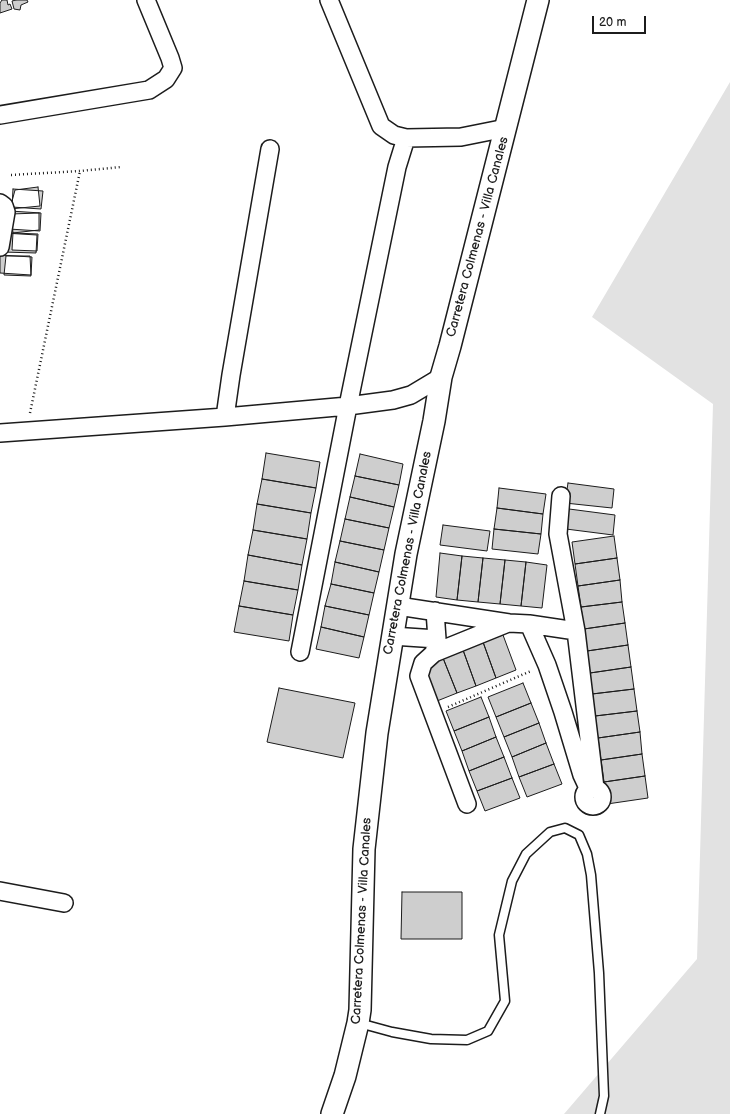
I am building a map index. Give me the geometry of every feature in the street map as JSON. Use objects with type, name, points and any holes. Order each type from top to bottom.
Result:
[{"type":"street","points":[[0,115],[149,90],[166,79],[173,68],[146,0]]},
{"type":"street","points":[[329,0],[381,126],[394,135],[406,138],[461,137],[506,128]]},
{"type":"street","name":"Carretera Colmenas - Villa Canales","points":[[332,1114],[345,1076],[360,1010],[364,849],[377,733],[406,554],[434,421],[441,377],[538,0]]},
{"type":"street","points":[[300,652],[397,167],[406,138]]},
{"type":"street","points":[[225,417],[270,149]]},
{"type":"street","points":[[0,203],[4,206],[6,212],[0,247]]},
{"type":"street","points":[[0,433],[225,417],[348,406],[393,400],[412,395],[441,377]]},
{"type":"street","points":[[529,624],[547,665],[582,776],[592,789],[576,631],[558,534],[561,496]]},
{"type":"street","points":[[398,606],[509,623],[529,624],[576,631]]},
{"type":"street","points":[[435,611],[436,646],[423,664],[419,676],[467,804]]},
{"type":"street","points":[[392,636],[436,646],[509,623]]},
{"type":"street","points":[[0,891],[64,903]]},
{"type":"lane","points":[[358,1023],[392,1032],[431,1039],[467,1040],[488,1031],[505,1001],[498,935],[512,881],[526,854],[550,832],[565,828],[579,835],[587,854],[591,875],[600,981],[604,1096],[600,1114]]},
{"type":"path","points":[[11,175],[122,168]]},
{"type":"path","points":[[26,431],[80,171]]},
{"type":"path","points":[[432,713],[547,665]]},
{"type":"shaded area","points":[[730,82],[730,1114],[564,1114],[697,959],[713,404],[592,317]]},
{"type":"building","points":[[2,0],[7,0],[8,5],[10,4],[12,9],[0,13],[0,3]]},
{"type":"building","points":[[27,0],[28,2],[21,5],[20,10],[14,9],[12,1]]},
{"type":"building","points":[[38,187],[40,206],[10,209],[15,190]]},
{"type":"building","points":[[13,189],[43,191],[41,209],[12,207]]},
{"type":"building","points":[[10,211],[41,213],[40,231],[9,229]]},
{"type":"building","points":[[39,213],[39,230],[13,233],[11,214]]},
{"type":"building","points":[[4,233],[37,235],[36,253],[3,252]]},
{"type":"building","points":[[13,233],[38,234],[37,251],[12,250]]},
{"type":"building","points":[[0,255],[32,257],[31,275],[0,273]]},
{"type":"building","points":[[6,256],[30,256],[31,276],[4,275]]},
{"type":"building","points":[[266,453],[320,462],[316,488],[262,479]]},
{"type":"building","points":[[360,454],[403,464],[399,485],[355,476]]},
{"type":"building","points":[[355,476],[399,485],[394,507],[350,497]]},
{"type":"building","points":[[262,479],[316,488],[311,513],[257,504]]},
{"type":"building","points":[[568,483],[614,489],[612,508],[565,503]]},
{"type":"building","points":[[499,488],[546,494],[543,514],[497,508]]},
{"type":"building","points":[[350,497],[394,507],[389,528],[345,519]]},
{"type":"building","points":[[257,504],[311,513],[307,539],[253,530]]},
{"type":"building","points":[[497,508],[543,514],[541,534],[494,529]]},
{"type":"building","points":[[569,509],[615,515],[613,535],[566,529]]},
{"type":"building","points":[[345,519],[389,528],[384,550],[340,541]]},
{"type":"building","points":[[443,525],[490,531],[487,551],[440,545]]},
{"type":"building","points":[[494,529],[541,534],[538,554],[492,549]]},
{"type":"building","points":[[253,530],[307,539],[302,565],[248,555]]},
{"type":"building","points":[[614,536],[617,558],[575,564],[572,542]]},
{"type":"building","points":[[340,541],[384,550],[379,572],[335,562]]},
{"type":"building","points":[[440,553],[462,556],[457,600],[436,597]]},
{"type":"building","points":[[248,555],[302,565],[298,590],[244,581]]},
{"type":"building","points":[[462,556],[483,558],[478,602],[457,600]]},
{"type":"building","points":[[483,558],[505,560],[500,604],[478,602]]},
{"type":"building","points":[[617,558],[620,580],[578,586],[575,564]]},
{"type":"building","points":[[505,560],[526,562],[521,606],[500,604]]},
{"type":"building","points":[[335,562],[379,572],[374,593],[331,584]]},
{"type":"building","points":[[526,562],[547,565],[542,608],[521,606]]},
{"type":"building","points":[[620,580],[622,602],[581,607],[578,586]]},
{"type":"building","points":[[244,581],[298,590],[293,615],[239,606]]},
{"type":"building","points":[[331,584],[374,593],[369,615],[325,606]]},
{"type":"building","points":[[622,602],[625,623],[584,629],[581,607]]},
{"type":"building","points":[[239,606],[293,615],[289,641],[234,632]]},
{"type":"building","points":[[325,606],[369,615],[364,637],[321,627]]},
{"type":"building","points":[[625,623],[628,645],[587,651],[584,629]]},
{"type":"building","points":[[321,627],[364,637],[359,658],[316,649]]},
{"type":"building","points":[[503,635],[516,670],[496,678],[483,642]]},
{"type":"building","points":[[483,642],[496,678],[476,686],[463,650]]},
{"type":"building","points":[[628,645],[631,667],[590,673],[587,651]]},
{"type":"building","points":[[463,650],[476,686],[457,693],[443,658]]},
{"type":"building","points":[[443,658],[457,693],[437,701],[423,665]]},
{"type":"building","points":[[631,667],[634,689],[592,694],[590,673]]},
{"type":"building","points":[[523,683],[531,703],[496,717],[488,697]]},
{"type":"building","points":[[279,688],[355,703],[343,758],[267,742]]},
{"type":"building","points":[[634,689],[637,711],[595,716],[592,694]]},
{"type":"building","points":[[481,697],[489,717],[454,731],[446,711]]},
{"type":"building","points":[[531,703],[539,723],[504,737],[496,717]]},
{"type":"building","points":[[637,711],[640,732],[598,738],[595,716]]},
{"type":"building","points":[[489,717],[496,737],[462,751],[454,731]]},
{"type":"building","points":[[539,723],[546,743],[512,757],[504,737]]},
{"type":"building","points":[[640,732],[642,754],[601,760],[598,738]]},
{"type":"building","points":[[496,737],[504,757],[469,771],[462,751]]},
{"type":"building","points":[[546,743],[554,764],[519,777],[512,757]]},
{"type":"building","points":[[642,754],[645,776],[604,782],[601,760]]},
{"type":"building","points":[[504,757],[512,778],[477,791],[469,771]]},
{"type":"building","points":[[554,764],[562,784],[527,797],[519,777]]},
{"type":"building","points":[[645,776],[648,798],[607,804],[604,782]]},
{"type":"building","points":[[512,778],[520,798],[485,811],[477,791]]},
{"type":"building","points":[[402,892],[462,892],[462,939],[401,939]]}]
